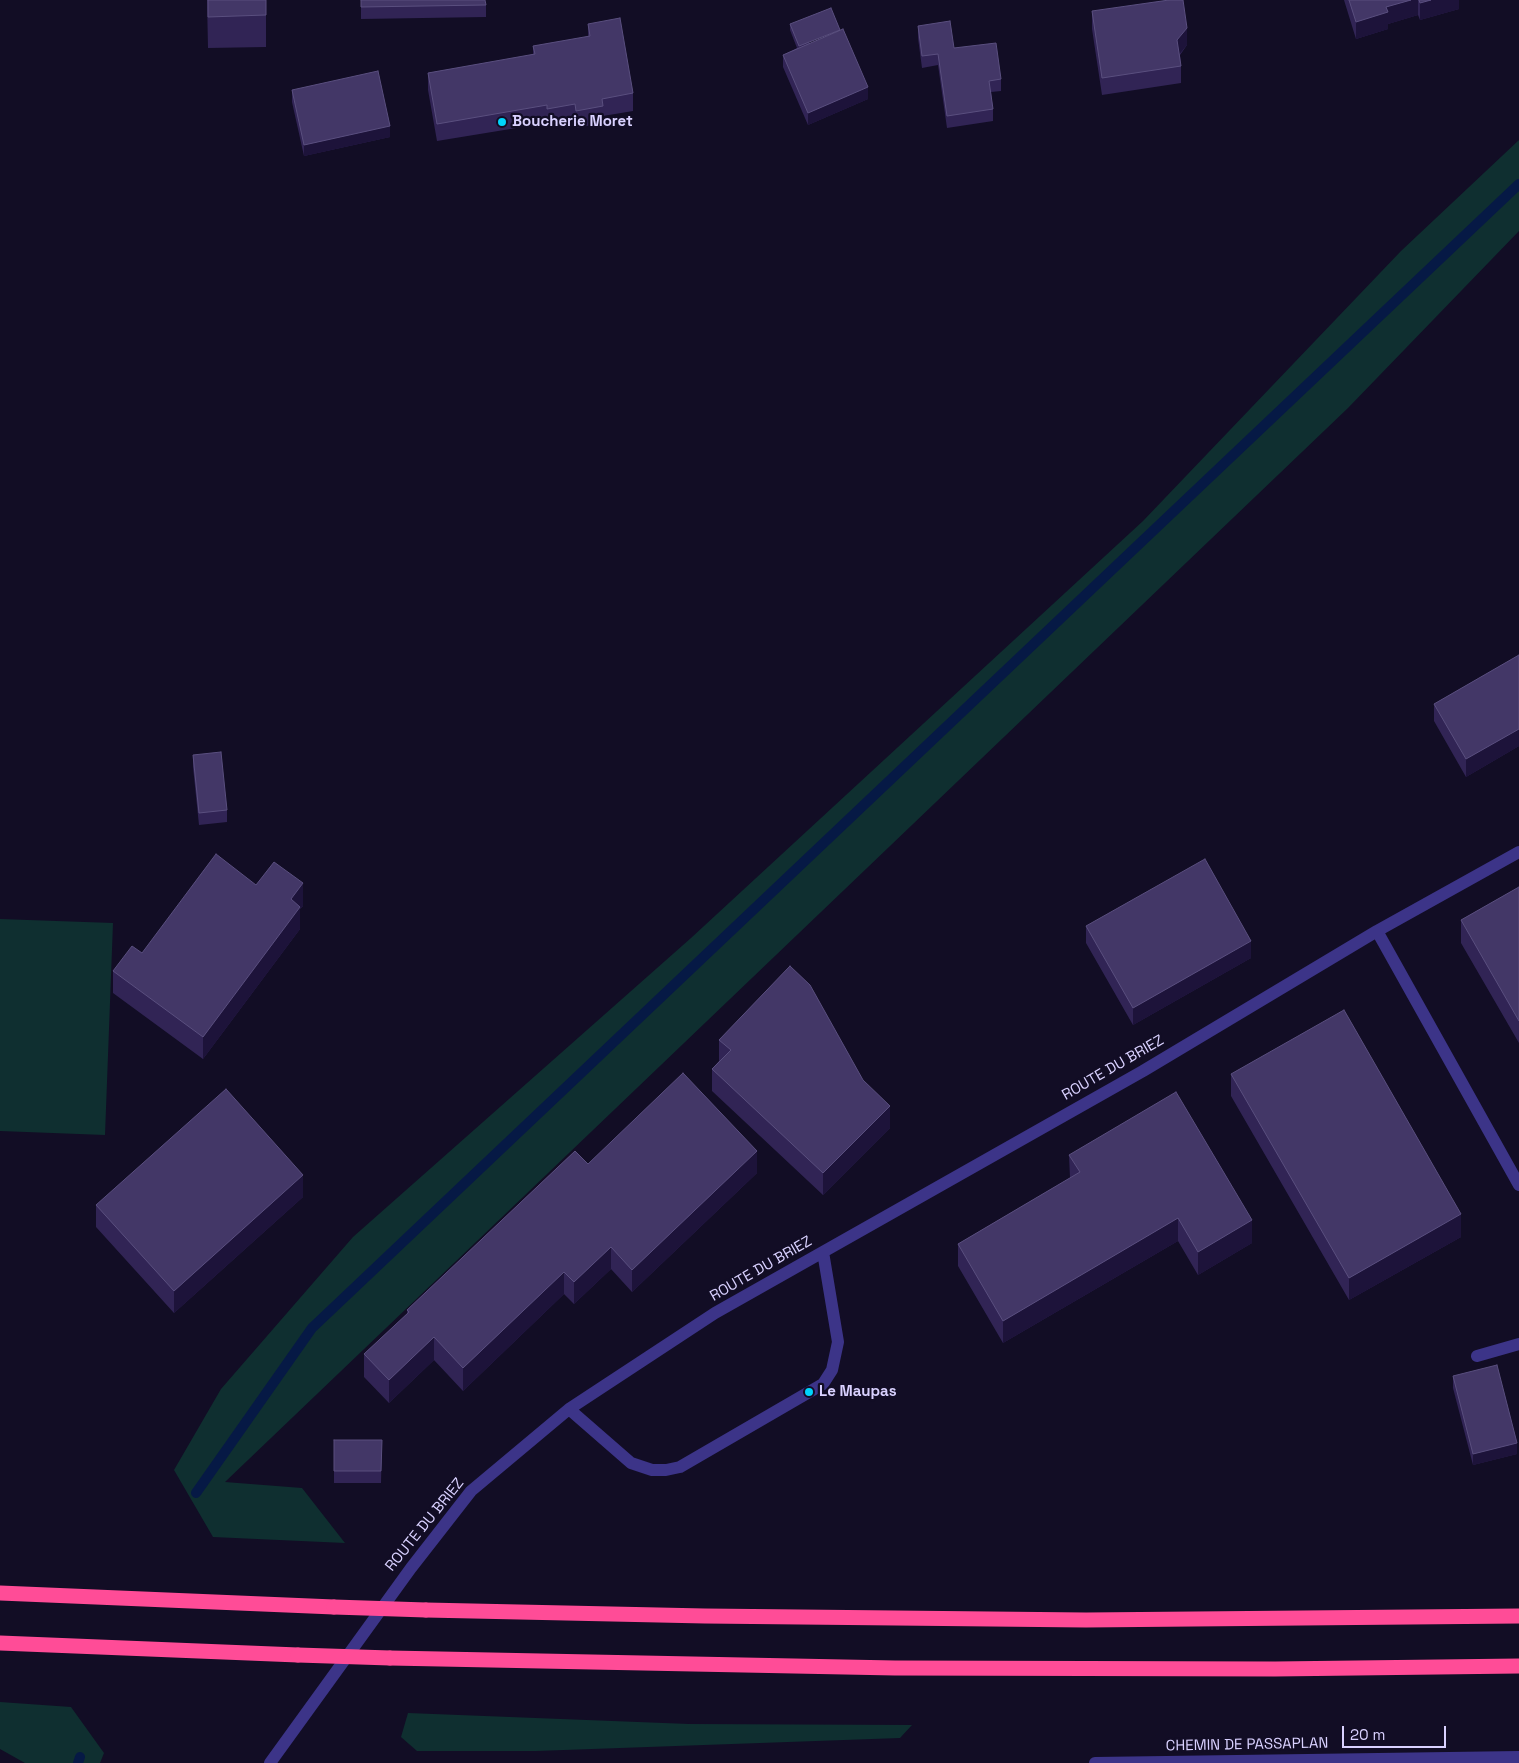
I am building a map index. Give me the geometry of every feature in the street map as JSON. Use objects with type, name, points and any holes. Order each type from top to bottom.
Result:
[{"type":"highway","points":[[0,1593],[334,1607],[705,1616],[1077,1620],[1519,1616]]},
{"type":"highway","points":[[0,1642],[390,1658],[895,1668],[1275,1669],[1519,1666]]},
{"type":"street","name":"ROUTE DU BRIEZ","points":[[270,1763],[405,1575],[471,1491],[569,1409],[715,1313],[1143,1071],[1378,931],[1519,852]]},
{"type":"street","points":[[1378,931],[1519,1185]]},
{"type":"street","points":[[569,1409],[630,1463],[652,1470],[666,1470],[680,1467],[823,1384],[832,1370],[838,1342],[823,1252]]},
{"type":"street","points":[[1477,1356],[1519,1344]]},
{"type":"street","name":"CHEMIN DE PASSAPLAN","points":[[1095,1763],[1519,1757]]},
{"type":"green space","points":[[1519,140],[1519,231],[1348,408],[225,1482],[302,1488],[345,1543],[213,1537],[174,1470],[221,1389],[353,1237],[691,938],[1143,521],[1401,251]]},
{"type":"green space","points":[[0,919],[113,923],[105,1135],[0,1131]]},
{"type":"green space","points":[[0,1702],[71,1707],[104,1753],[100,1763],[25,1763],[0,1749]]},
{"type":"green space","points":[[408,1713],[689,1724],[912,1725],[900,1738],[536,1751],[417,1751],[401,1737]]},
{"type":"building","points":[[208,0],[266,0],[266,15],[208,17]]},
{"type":"building","points":[[361,0],[485,0],[486,5],[361,7]]},
{"type":"building","points":[[1169,0],[1183,0],[1187,28],[1177,40],[1181,66],[1102,78],[1092,11]]},
{"type":"building","points":[[1349,0],[1411,0],[1386,7],[1388,12],[1356,22]]},
{"type":"building","points":[[1419,0],[1431,0],[1420,3]]},
{"type":"building","points":[[831,8],[840,30],[799,46],[790,24]]},
{"type":"building","points":[[620,18],[633,93],[602,99],[603,106],[576,111],[575,104],[547,109],[547,105],[437,124],[428,73],[535,54],[533,46],[590,36],[588,24]]},
{"type":"building","points":[[950,21],[954,48],[996,43],[1001,79],[989,81],[993,109],[947,116],[938,54],[922,56],[918,26]]},
{"type":"building","points":[[843,29],[868,87],[808,113],[783,55]]},
{"type":"building","points":[[378,71],[390,126],[304,145],[292,90]]},
{"type":"building","points":[[1519,655],[1519,729],[1466,759],[1434,704]]},
{"type":"building","points":[[221,752],[227,810],[199,813],[193,755]]},
{"type":"building","points":[[216,854],[256,885],[274,862],[303,883],[291,899],[300,907],[203,1037],[113,971],[132,946],[142,953]]},
{"type":"building","points":[[1205,859],[1251,941],[1133,1008],[1086,926]]},
{"type":"building","points":[[1519,887],[1519,1021],[1461,920]]},
{"type":"building","points":[[790,966],[810,985],[863,1080],[890,1106],[823,1173],[712,1069],[731,1050],[719,1040]]},
{"type":"building","points":[[1344,1010],[1461,1214],[1349,1278],[1231,1074]]},
{"type":"building","points":[[683,1073],[757,1151],[632,1270],[611,1247],[574,1282],[564,1272],[463,1368],[434,1337],[389,1380],[364,1354],[409,1312],[407,1310],[575,1151],[588,1164]]},
{"type":"building","points":[[226,1089],[303,1175],[174,1291],[96,1205]]},
{"type":"building","points":[[1176,1092],[1252,1220],[1198,1252],[1178,1218],[1003,1321],[958,1244],[1080,1172],[1069,1155]]},
{"type":"building","points":[[1497,1365],[1517,1443],[1473,1454],[1453,1376]]},
{"type":"building","points":[[334,1440],[382,1440],[381,1471],[334,1471]]},
{"type":"waterway","points":[[196,1493],[312,1328],[1519,184]]},
{"type":"waterway","points":[[78,1763],[80,1757]]},
{"type":"place","name":"Boucherie Moret","points":[[502,122]]},
{"type":"place","name":"Le Maupas","points":[[809,1392]]}]
